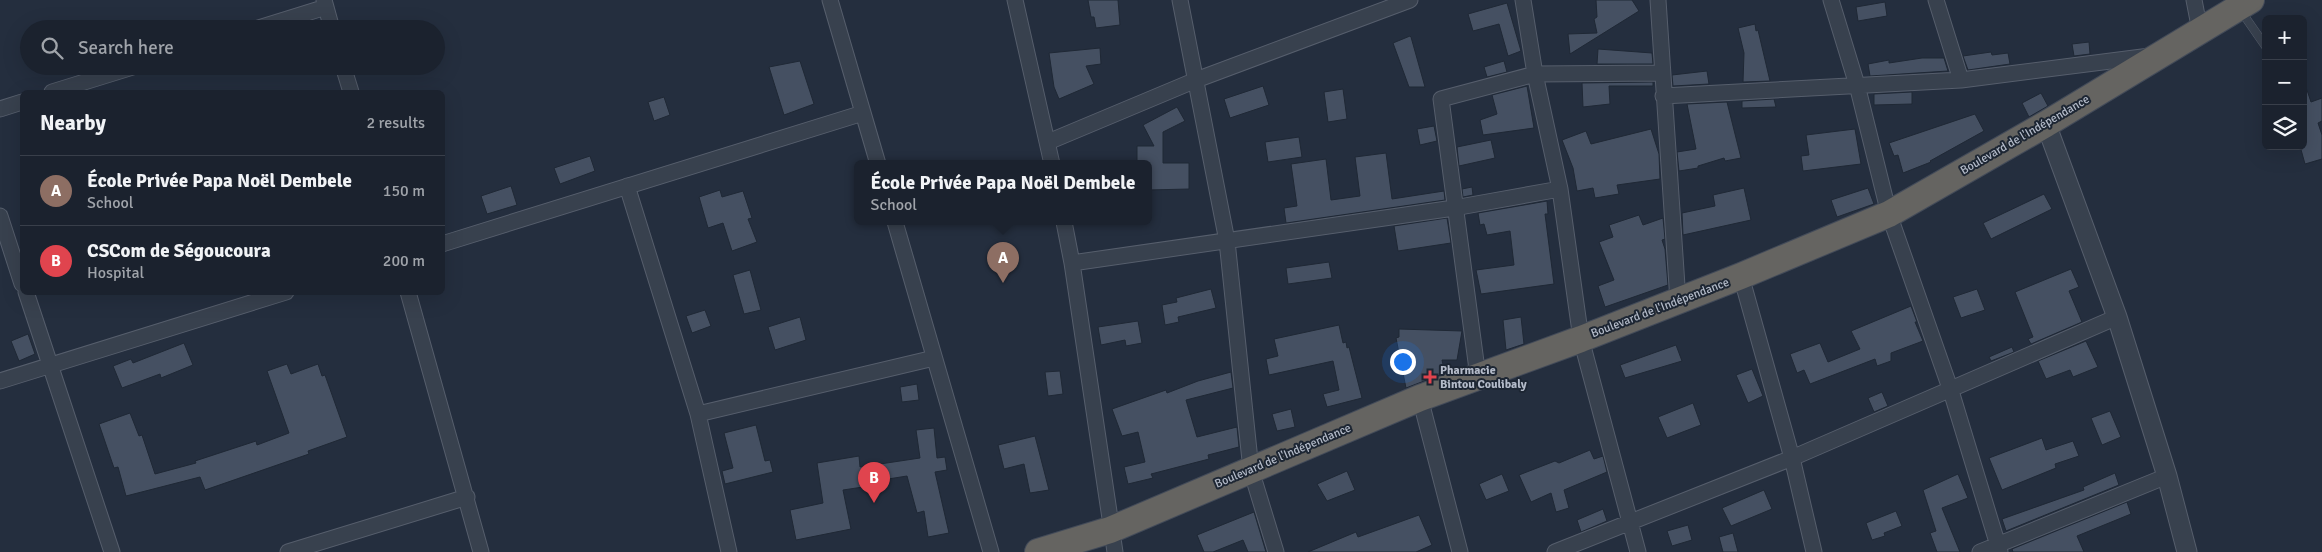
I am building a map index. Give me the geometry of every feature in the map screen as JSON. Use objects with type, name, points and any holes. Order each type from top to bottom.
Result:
[{"type":"highway","name":"Boulevard de l'Indépendance","points":[[1038,552],[1112,541],[1251,470],[1420,398],[1678,301],[1889,214],[2046,124],[2159,54],[2245,4]]},
{"type":"street","points":[[830,0],[877,160]]},
{"type":"street","points":[[1015,0],[1051,160]]},
{"type":"street","points":[[1180,0],[1227,241],[1251,470],[1276,552]]},
{"type":"street","points":[[1048,142],[1196,80],[1410,0]]},
{"type":"street","points":[[1523,0],[1535,74],[1560,189],[1581,339],[1638,552]]},
{"type":"street","points":[[1658,0],[1678,301]]},
{"type":"street","points":[[1831,0],[1857,85],[1889,214],[1951,391],[1999,548]]},
{"type":"street","points":[[1936,0],[1961,80]]},
{"type":"street","points":[[2194,0],[2200,31]]},
{"type":"street","points":[[279,20],[325,3],[330,20]]},
{"type":"street","points":[[1663,96],[1961,80],[2159,54]]},
{"type":"street","points":[[1478,377],[1441,99],[1535,74],[1662,73]]},
{"type":"street","points":[[58,90],[107,75]]},
{"type":"street","points":[[345,75],[349,90]]},
{"type":"street","points":[[0,109],[20,103]]},
{"type":"street","points":[[445,243],[863,114]]},
{"type":"street","points":[[2046,124],[2117,317],[2167,476],[2187,552]]},
{"type":"street","points":[[627,186],[698,414],[729,552]]},
{"type":"street","points":[[1072,262],[1454,208],[1560,189]]},
{"type":"street","points":[[0,216],[20,278]]},
{"type":"street","points":[[896,225],[991,552]]},
{"type":"street","points":[[1065,225],[1072,262],[1112,541]]},
{"type":"street","points":[[1741,276],[1792,458],[1814,552]]},
{"type":"street","points":[[27,295],[112,552]]},
{"type":"street","points":[[0,381],[276,295]]},
{"type":"street","points":[[409,295],[481,552]]},
{"type":"street","points":[[1555,552],[1792,458],[1951,391],[2117,317]]},
{"type":"street","points":[[698,414],[934,358]]},
{"type":"street","points":[[1420,398],[1460,552]]},
{"type":"street","points":[[1980,552],[1999,548],[2167,476]]},
{"type":"street","points":[[288,552],[467,497]]},
{"type":"lane","points":[[2245,4],[2262,39]]},
{"type":"building","points":[[1088,0],[1118,0],[1120,25],[1096,28],[1094,17],[1091,17]]},
{"type":"building","points":[[1596,0],[1632,0],[1639,11],[1570,54],[1568,34],[1597,33],[1594,19],[1597,17]]},
{"type":"building","points":[[1885,2],[1887,16],[1858,21],[1856,7]]},
{"type":"building","points":[[1507,3],[1521,51],[1508,56],[1499,24],[1473,31],[1468,14]]},
{"type":"building","points":[[1755,24],[1770,81],[1743,82],[1744,53],[1738,28]]},
{"type":"building","points":[[1410,36],[1425,87],[1409,87],[1393,43]]},
{"type":"building","points":[[2089,42],[2090,54],[2074,56],[2072,44]]},
{"type":"building","points":[[1100,48],[1101,64],[1086,66],[1094,84],[1059,99],[1054,87],[1049,53]]},
{"type":"building","points":[[1598,49],[1652,53],[1653,64],[1597,64]]},
{"type":"building","points":[[1991,52],[1992,55],[2008,53],[2010,64],[1968,70],[1963,56]]},
{"type":"building","points":[[1922,58],[1944,58],[1948,71],[1870,76],[1868,64],[1889,60],[1889,63]]},
{"type":"building","points":[[800,61],[814,104],[784,115],[769,67]]},
{"type":"building","points":[[1504,61],[1507,72],[1487,77],[1484,67]]},
{"type":"building","points":[[1707,71],[1709,84],[1673,86],[1672,75]]},
{"type":"building","points":[[1653,82],[1653,86],[1609,86],[1610,104],[1583,107],[1582,83]]},
{"type":"building","points":[[1263,86],[1269,105],[1230,118],[1224,99]]},
{"type":"building","points":[[1527,86],[1534,128],[1483,135],[1480,120],[1497,114],[1492,95]]},
{"type":"building","points":[[1343,89],[1347,119],[1328,122],[1324,92]]},
{"type":"building","points":[[2307,90],[2311,102],[2322,98],[2322,121],[2318,123],[2322,135],[2322,159],[2305,164],[2301,150],[2307,150]]},
{"type":"building","points":[[1912,92],[1912,104],[1874,105],[1874,94]]},
{"type":"building","points":[[2041,93],[2048,106],[2029,117],[2022,103]]},
{"type":"building","points":[[664,97],[670,115],[654,121],[648,102]]},
{"type":"building","points":[[1774,99],[1776,107],[1742,108],[1742,101]]},
{"type":"building","points":[[1727,102],[1741,158],[1725,161],[1724,158],[1698,166],[1698,168],[1679,171],[1677,152],[1696,149],[1687,104]]},
{"type":"building","points":[[1177,107],[1185,121],[1163,132],[1163,163],[1189,163],[1189,189],[1152,190],[1152,160],[1137,160],[1137,146],[1154,146],[1143,125]]},
{"type":"building","points":[[1975,114],[1984,131],[1931,162],[1903,173],[1898,155],[1894,156],[1889,143]]},
{"type":"building","points":[[1434,126],[1437,141],[1420,145],[1417,129]]},
{"type":"building","points":[[1651,129],[1659,154],[1660,179],[1617,185],[1619,194],[1595,198],[1593,188],[1577,191],[1573,168],[1562,140],[1586,131],[1591,144]]},
{"type":"building","points":[[1855,129],[1861,164],[1803,171],[1801,156],[1809,155],[1806,135]]},
{"type":"building","points":[[1299,137],[1302,157],[1268,162],[1265,142]]},
{"type":"building","points":[[1491,140],[1495,158],[1459,166],[1457,147]]},
{"type":"building","points":[[1386,153],[1392,199],[1444,191],[1445,200],[1286,223],[1284,208],[1297,206],[1291,164],[1326,159],[1331,200],[1360,196],[1355,157]]},
{"type":"building","points":[[590,156],[595,171],[560,184],[554,168]]},
{"type":"building","points":[[511,186],[517,205],[487,214],[481,196]]},
{"type":"building","points":[[1472,187],[1473,195],[1463,197],[1462,189]]},
{"type":"building","points":[[1744,188],[1751,220],[1683,235],[1682,213],[1715,206],[1713,195]]},
{"type":"building","points":[[1868,188],[1874,204],[1837,217],[1831,200]]},
{"type":"building","points":[[720,190],[722,197],[743,191],[752,218],[748,219],[757,242],[732,251],[723,223],[708,228],[699,197]]},
{"type":"building","points":[[2044,194],[2052,209],[1991,239],[1983,223]]},
{"type":"building","points":[[1547,201],[1548,214],[1545,214],[1554,284],[1481,294],[1476,270],[1514,265],[1510,231],[1487,235],[1484,224],[1480,225],[1478,213]]},
{"type":"building","points":[[1639,215],[1643,225],[1663,218],[1665,239],[1662,240],[1665,249],[1668,285],[1605,307],[1598,286],[1614,280],[1599,242],[1613,237],[1609,225]]},
{"type":"building","points":[[1447,218],[1451,243],[1398,251],[1394,226]]},
{"type":"building","points":[[1329,262],[1332,278],[1288,284],[1286,268]]},
{"type":"building","points":[[2071,269],[2079,287],[2069,291],[2082,322],[2031,344],[2028,339],[2033,337],[2015,292]]},
{"type":"building","points":[[750,270],[761,310],[744,314],[733,275]]},
{"type":"building","points":[[1211,289],[1216,308],[1178,317],[1179,322],[1165,325],[1162,305],[1177,302],[1176,298]]},
{"type":"building","points":[[1977,289],[1985,310],[1961,318],[1953,297]]},
{"type":"building","points":[[1911,306],[1923,341],[1891,353],[1891,361],[1877,366],[1875,359],[1810,384],[1804,370],[1797,373],[1790,354],[1820,343],[1828,362],[1860,349],[1851,331]]},
{"type":"building","points":[[705,310],[711,326],[692,333],[686,316]]},
{"type":"building","points":[[800,317],[806,340],[775,350],[768,327]]},
{"type":"building","points":[[1521,317],[1524,344],[1506,350],[1503,320]]},
{"type":"building","points":[[1138,321],[1142,343],[1126,346],[1125,340],[1101,345],[1098,327]]},
{"type":"building","points":[[1339,325],[1343,343],[1346,342],[1347,348],[1349,347],[1362,398],[1327,407],[1323,394],[1339,390],[1333,361],[1269,375],[1266,359],[1278,356],[1274,339]]},
{"type":"building","points":[[1399,329],[1462,331],[1457,360],[1442,360],[1445,373],[1406,388],[1396,338],[1399,337]]},
{"type":"building","points":[[28,334],[35,354],[19,361],[11,341]]},
{"type":"building","points":[[2086,341],[2098,367],[2073,377],[2070,370],[2046,379],[2038,361]]},
{"type":"building","points":[[184,343],[193,365],[161,378],[160,374],[122,388],[113,366],[131,359],[133,363]]},
{"type":"building","points":[[1676,345],[1682,361],[1625,378],[1620,365]]},
{"type":"building","points":[[2012,347],[2014,352],[1991,361],[1989,357]]},
{"type":"building","points":[[287,364],[291,374],[318,364],[322,376],[325,375],[347,437],[308,451],[309,454],[205,490],[200,477],[126,496],[118,467],[114,468],[99,424],[130,413],[139,436],[142,435],[155,474],[196,463],[195,461],[256,441],[257,445],[289,433],[267,371]]},
{"type":"building","points":[[1752,369],[1763,396],[1748,403],[1736,375]]},
{"type":"building","points":[[1060,371],[1063,394],[1048,396],[1045,372]]},
{"type":"building","points":[[1231,372],[1233,388],[1186,400],[1197,437],[1237,427],[1239,447],[1208,455],[1209,459],[1151,474],[1153,478],[1128,484],[1124,467],[1145,462],[1138,432],[1122,436],[1112,409],[1166,390],[1167,393],[1198,381]]},
{"type":"building","points":[[917,384],[919,400],[902,402],[900,387]]},
{"type":"building","points":[[1882,392],[1888,406],[1874,412],[1868,398]]},
{"type":"building","points":[[1693,403],[1701,425],[1667,438],[1658,417]]},
{"type":"building","points":[[1291,409],[1295,427],[1277,431],[1272,414]]},
{"type":"building","points":[[2110,411],[2121,437],[2102,445],[2091,418]]},
{"type":"building","points":[[756,425],[765,461],[770,460],[773,472],[725,484],[722,471],[733,468],[724,433]]},
{"type":"building","points":[[934,428],[937,458],[945,457],[947,470],[935,472],[949,533],[928,537],[924,511],[917,513],[907,476],[863,483],[863,487],[843,490],[851,529],[796,540],[790,510],[823,503],[817,463],[859,456],[860,467],[920,458],[916,430]]},
{"type":"building","points":[[1035,436],[1049,490],[1030,493],[1024,464],[1004,469],[998,445]]},
{"type":"building","points":[[2042,438],[2046,450],[2073,441],[2079,456],[2055,464],[2056,468],[2002,490],[1989,458]]},
{"type":"building","points":[[1590,450],[1594,459],[1603,456],[1607,472],[1564,490],[1569,508],[1556,512],[1551,493],[1531,502],[1519,475],[1555,461],[1559,463]]},
{"type":"building","points":[[1347,471],[1355,490],[1327,501],[1317,484]]},
{"type":"building","points":[[2115,473],[2119,485],[2006,531],[2002,519],[2084,490],[2083,487]]},
{"type":"building","points":[[1502,474],[1509,491],[1486,500],[1479,484]]},
{"type":"building","points":[[1958,474],[1968,498],[1942,508],[1960,552],[1937,552],[1930,533],[1936,531],[1923,490]]},
{"type":"building","points":[[1764,490],[1772,509],[1731,526],[1722,508]]},
{"type":"building","points":[[2127,502],[2131,514],[2077,536],[2084,552],[2013,552],[2012,549]]},
{"type":"building","points":[[1603,509],[1607,521],[1581,532],[1577,520]]},
{"type":"building","points":[[1896,511],[1902,526],[1884,533],[1885,536],[1872,540],[1866,523]]},
{"type":"building","points":[[1254,512],[1266,552],[1248,552],[1243,540],[1213,552],[1204,552],[1197,535]]},
{"type":"building","points":[[1419,515],[1432,545],[1416,552],[1308,552],[1356,532],[1358,537]]},
{"type":"building","points":[[1688,525],[1692,540],[1672,546],[1667,531]]},
{"type":"building","points":[[1733,533],[1738,552],[1723,552],[1719,537]]},
{"type":"place","name":"École Privée Papa Noël Dembele","points":[[1003,283]]},
{"type":"place","name":"Pharmacie Bintou Coulibaly","points":[[1430,377]]},
{"type":"place","name":"CSCom de Ségoucoura","points":[[874,503]]}]
